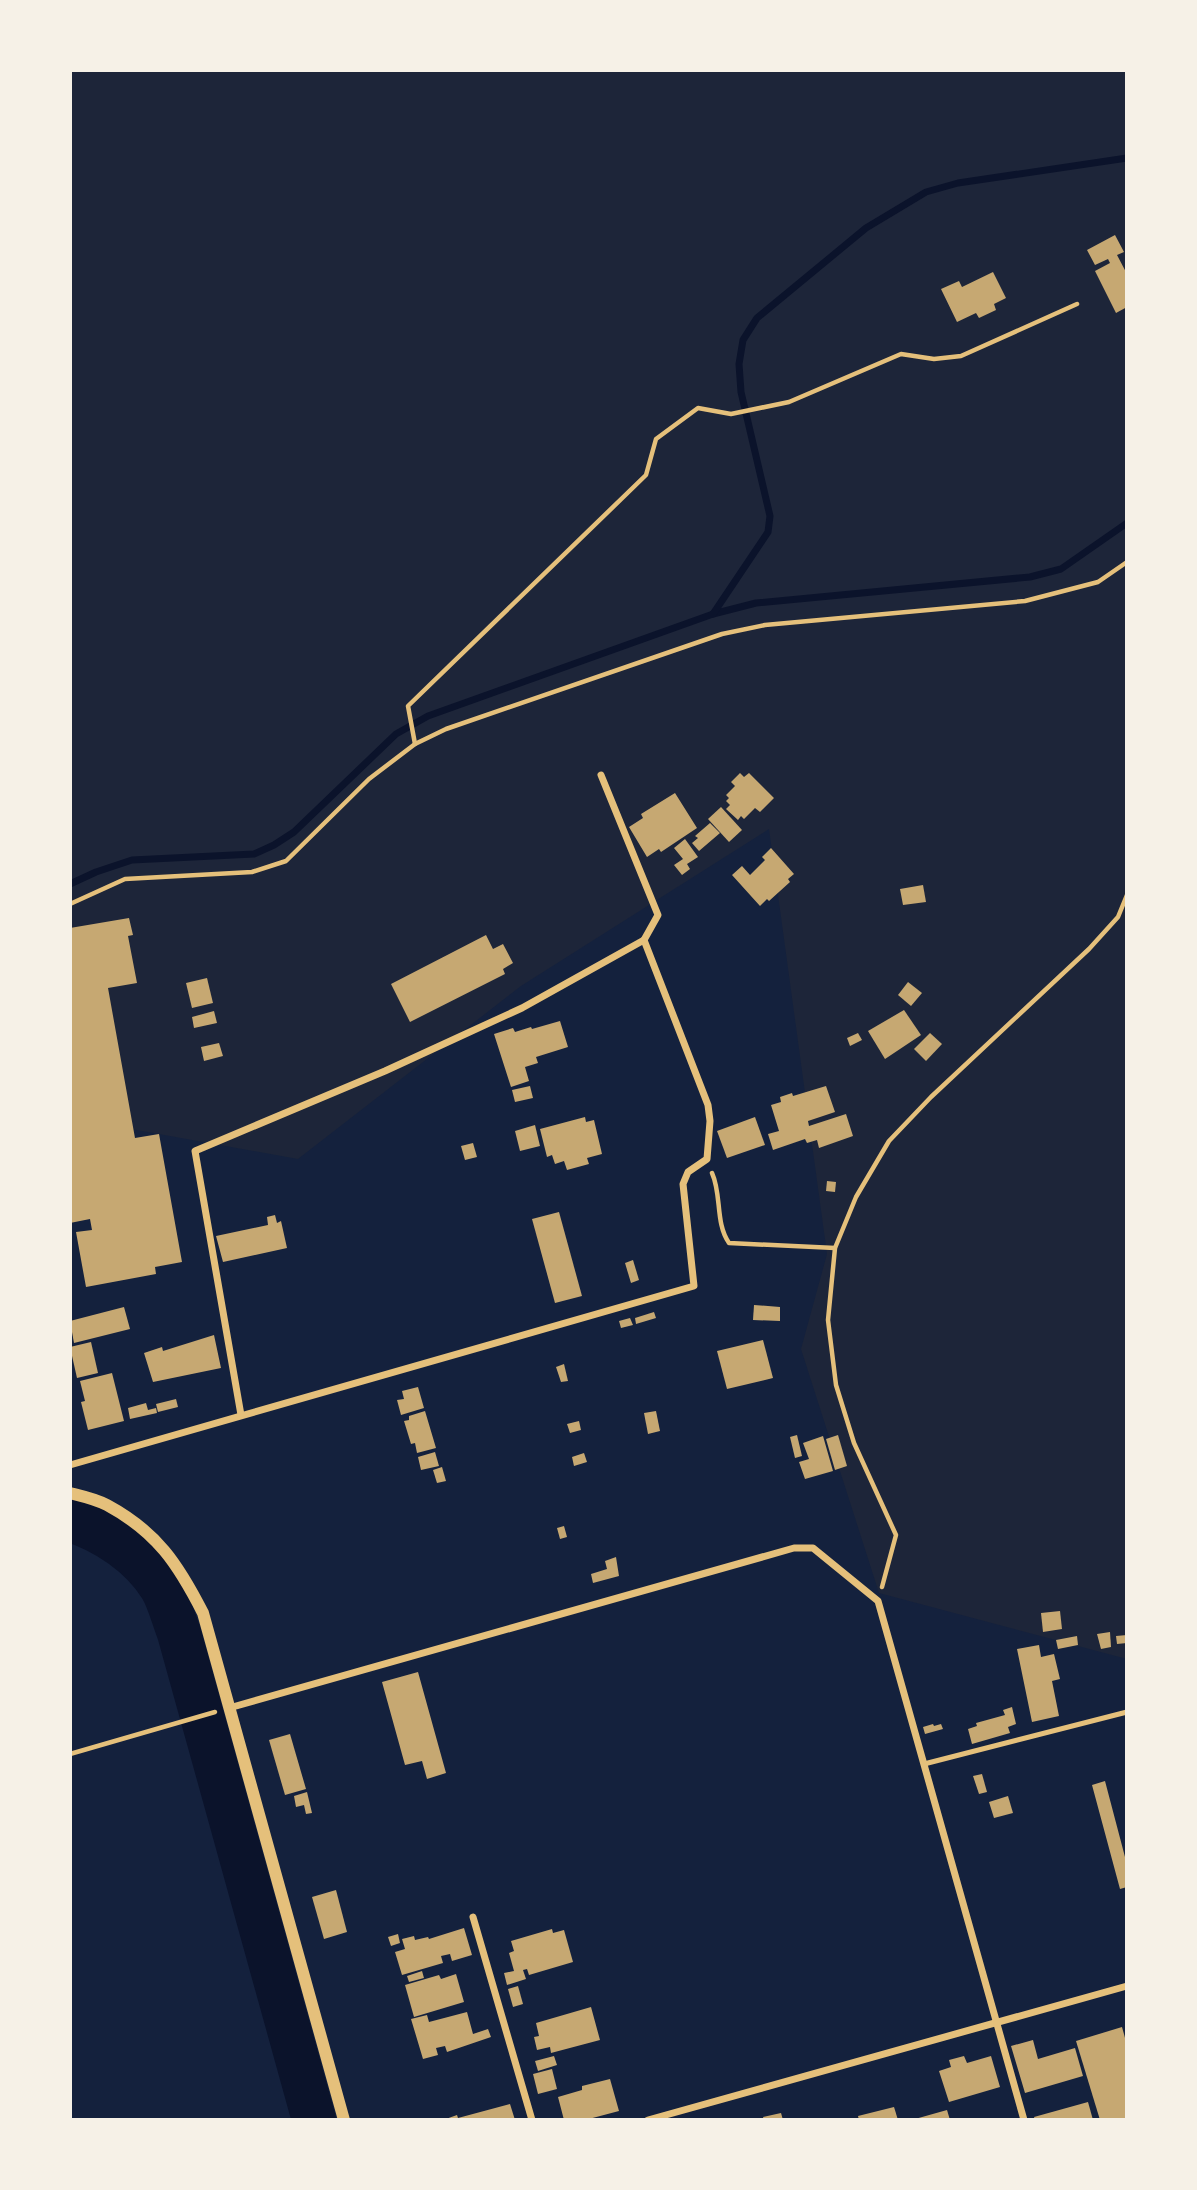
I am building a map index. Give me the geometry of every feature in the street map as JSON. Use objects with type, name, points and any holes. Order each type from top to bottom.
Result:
[{"type":"street","points":[[241,1415],[195,1151],[385,1071],[522,1008],[644,940],[658,915],[601,775]]},
{"type":"street","points":[[70,1465],[694,1286],[683,1184],[688,1172],[707,1159],[710,1121],[708,1105],[644,940]]},
{"type":"street","points":[[70,1493],[105,1504],[154,1538],[181,1571],[203,1614],[344,2120]]},
{"type":"street","points":[[229,1708],[794,1548],[813,1548],[878,1601],[1024,2120]]},
{"type":"street","points":[[473,1917],[532,2120]]},
{"type":"street","points":[[648,2120],[1127,1986]]},
{"type":"lane","points":[[924,1764],[1127,1712]]},
{"type":"path","points":[[415,742],[408,706],[646,475],[656,439],[698,408],[731,414],[789,402],[901,354],[934,359],[961,356],[1077,304]]},
{"type":"path","points":[[70,904],[125,879],[252,872],[286,861],[369,779],[415,742],[722,634],[765,625],[1025,601],[1098,582],[1127,562]]},
{"type":"path","points":[[878,1601],[896,1535],[854,1443],[836,1385],[828,1320],[835,1248],[856,1197],[889,1141],[931,1097],[1089,949],[1118,917],[1127,895]]},
{"type":"path","points":[[707,1159],[717,1183],[723,1233],[729,1243],[835,1248]]},
{"type":"path","points":[[70,1754],[210,1714]]},
{"type":"shaded area","points":[[70,70],[1127,70],[1127,1659],[879,1593],[801,1349],[827,1254],[769,829],[521,986],[298,1159],[70,1118]]},
{"type":"building","points":[[1115,235],[1124,252],[1117,255],[1127,274],[1127,307],[1116,313],[1095,271],[1110,263],[1108,259],[1095,265],[1087,250]]},
{"type":"building","points":[[993,272],[1006,298],[994,304],[996,310],[979,318],[976,313],[957,322],[941,289],[959,281],[962,287]]},
{"type":"building","points":[[740,773],[744,777],[749,773],[774,798],[760,812],[755,808],[744,819],[741,816],[738,820],[726,809],[730,805],[726,801],[729,798],[726,795],[735,786],[731,782]]},
{"type":"building","points":[[675,793],[697,828],[661,852],[659,849],[647,857],[629,827],[643,818],[641,814]]},
{"type":"building","points":[[721,807],[742,830],[729,842],[708,819]]},
{"type":"building","points":[[710,823],[720,833],[699,851],[692,843],[698,838],[695,836]]},
{"type":"building","points":[[685,839],[698,857],[687,864],[690,869],[682,875],[674,865],[683,859],[674,848]]},
{"type":"building","points":[[771,848],[794,874],[788,879],[790,882],[760,906],[732,875],[742,866],[750,875],[765,860],[762,857]]},
{"type":"building","points":[[923,885],[926,902],[903,905],[900,889]]},
{"type":"building","points":[[129,918],[133,935],[128,936],[137,983],[108,988],[135,1138],[159,1134],[182,1262],[155,1267],[156,1274],[86,1287],[76,1232],[92,1230],[90,1219],[70,1223],[70,928]]},
{"type":"building","points":[[486,935],[493,949],[503,944],[513,963],[503,969],[505,974],[410,1022],[391,984]]},
{"type":"building","points":[[207,978],[213,1003],[192,1008],[186,983]]},
{"type":"building","points":[[908,982],[922,993],[911,1006],[898,995]]},
{"type":"building","points":[[904,1010],[921,1035],[885,1059],[868,1031]]},
{"type":"building","points":[[214,1011],[217,1023],[194,1028],[192,1017]]},
{"type":"building","points":[[560,1021],[568,1047],[536,1057],[538,1063],[525,1067],[529,1081],[511,1087],[494,1034],[513,1028],[515,1032],[531,1027],[532,1029]]},
{"type":"building","points":[[858,1033],[862,1040],[850,1046],[847,1038]]},
{"type":"building","points":[[930,1033],[942,1044],[926,1061],[914,1049]]},
{"type":"building","points":[[219,1043],[223,1056],[204,1061],[201,1047]]},
{"type":"building","points":[[530,1086],[533,1098],[515,1102],[512,1090]]},
{"type":"building","points":[[826,1086],[835,1112],[808,1121],[809,1126],[846,1114],[853,1136],[819,1148],[817,1140],[807,1143],[805,1139],[773,1150],[768,1134],[779,1131],[771,1105],[781,1102],[780,1097]]},
{"type":"building","points":[[585,1117],[586,1122],[594,1120],[602,1154],[587,1158],[589,1164],[567,1170],[564,1161],[555,1164],[552,1155],[547,1157],[540,1129]]},
{"type":"building","points":[[755,1117],[765,1145],[727,1158],[717,1131]]},
{"type":"building","points":[[535,1125],[540,1146],[520,1151],[515,1131]]},
{"type":"building","points":[[473,1143],[477,1157],[465,1160],[461,1146]]},
{"type":"building","points":[[827,1181],[836,1182],[835,1192],[826,1191]]},
{"type":"building","points":[[559,1212],[582,1296],[555,1303],[532,1219]]},
{"type":"building","points":[[275,1215],[277,1223],[281,1221],[287,1248],[223,1262],[216,1236],[268,1225],[267,1217]]},
{"type":"building","points":[[633,1260],[639,1280],[631,1283],[625,1263]]},
{"type":"building","points":[[754,1305],[780,1307],[780,1321],[753,1320]]},
{"type":"building","points":[[124,1307],[130,1329],[74,1343],[70,1321]]},
{"type":"building","points":[[654,1312],[656,1318],[636,1324],[635,1318]]},
{"type":"building","points":[[630,1318],[633,1325],[621,1328],[619,1321]]},
{"type":"building","points":[[214,1335],[221,1368],[153,1382],[144,1353],[162,1347],[163,1351]]},
{"type":"building","points":[[763,1340],[773,1378],[727,1389],[717,1351]]},
{"type":"building","points":[[91,1342],[98,1373],[77,1378],[70,1347]]},
{"type":"building","points":[[564,1364],[568,1381],[561,1382],[556,1367]]},
{"type":"building","points":[[112,1373],[124,1421],[88,1430],[81,1402],[85,1401],[80,1381]]},
{"type":"building","points":[[418,1387],[424,1408],[401,1415],[397,1400],[404,1399],[402,1391]]},
{"type":"building","points":[[176,1399],[178,1407],[158,1412],[156,1404]]},
{"type":"building","points":[[146,1403],[148,1410],[156,1408],[157,1413],[130,1419],[128,1408]]},
{"type":"building","points":[[425,1411],[436,1448],[417,1453],[415,1443],[411,1444],[404,1421],[409,1420],[409,1416]]},
{"type":"building","points":[[656,1411],[660,1431],[648,1434],[644,1413]]},
{"type":"building","points":[[579,1421],[581,1430],[570,1433],[567,1424]]},
{"type":"building","points":[[797,1435],[802,1456],[795,1458],[790,1437]]},
{"type":"building","points":[[838,1435],[847,1466],[835,1470],[826,1439]]},
{"type":"building","points":[[823,1436],[833,1471],[805,1479],[799,1462],[809,1459],[803,1443]]},
{"type":"building","points":[[435,1452],[439,1466],[421,1470],[418,1457]]},
{"type":"building","points":[[584,1453],[587,1462],[574,1466],[572,1457]]},
{"type":"building","points":[[442,1467],[446,1481],[437,1483],[433,1470]]},
{"type":"building","points":[[564,1526],[567,1537],[560,1539],[557,1528]]},
{"type":"building","points":[[616,1557],[619,1576],[593,1583],[591,1574],[607,1569],[605,1561]]},
{"type":"building","points":[[1060,1611],[1062,1629],[1043,1632],[1041,1613]]},
{"type":"building","points":[[1110,1632],[1111,1647],[1101,1649],[1097,1634]]},
{"type":"building","points":[[1127,1635],[1127,1643],[1117,1644],[1116,1636]]},
{"type":"building","points":[[1077,1636],[1078,1645],[1058,1649],[1056,1640]]},
{"type":"building","points":[[1039,1645],[1041,1657],[1054,1654],[1060,1679],[1052,1681],[1059,1716],[1032,1722],[1017,1649]]},
{"type":"building","points":[[418,1672],[446,1773],[427,1779],[422,1761],[405,1765],[382,1682]]},
{"type":"building","points":[[1012,1707],[1016,1724],[1008,1727],[1010,1733],[972,1744],[968,1729],[977,1726],[976,1723],[1005,1715],[1003,1710]]},
{"type":"building","points":[[941,1724],[943,1729],[925,1734],[923,1727]]},
{"type":"building","points":[[290,1734],[306,1789],[285,1795],[269,1740]]},
{"type":"building","points":[[982,1774],[987,1792],[979,1794],[973,1776]]},
{"type":"building","points":[[1105,1781],[1125,1857],[1127,1856],[1127,1887],[1120,1889],[1092,1785]]},
{"type":"building","points":[[307,1792],[312,1813],[306,1814],[304,1805],[296,1807],[294,1796]]},
{"type":"building","points":[[1008,1796],[1013,1813],[994,1818],[989,1802]]},
{"type":"building","points":[[336,1890],[347,1932],[324,1939],[312,1897]]},
{"type":"building","points":[[464,1928],[472,1955],[452,1961],[450,1954],[441,1956],[443,1963],[402,1975],[395,1952],[405,1949],[402,1939],[414,1936],[415,1940],[429,1939]]},
{"type":"building","points":[[552,1929],[553,1933],[564,1930],[573,1962],[529,1975],[527,1969],[523,1970],[526,1979],[507,1985],[504,1973],[514,1971],[509,1953],[514,1951],[511,1941]]},
{"type":"building","points":[[398,1934],[400,1943],[391,1946],[388,1937]]},
{"type":"building","points":[[422,1971],[424,1978],[409,1982],[407,1976]]},
{"type":"building","points":[[456,1974],[464,2002],[414,2017],[405,1985],[439,1975],[441,1979]]},
{"type":"building","points":[[518,1986],[523,2004],[513,2007],[508,1989]]},
{"type":"building","points":[[591,2007],[600,2040],[551,2053],[550,2047],[537,2050],[534,2037],[539,2036],[536,2023]]},
{"type":"building","points":[[467,2012],[473,2034],[488,2029],[491,2037],[447,2052],[445,2046],[436,2048],[438,2055],[423,2059],[411,2019],[427,2015],[429,2022]]},
{"type":"building","points":[[1122,2027],[1127,2045],[1127,2120],[1100,2120],[1076,2041]]},
{"type":"building","points":[[1033,2040],[1038,2059],[1075,2048],[1083,2076],[1025,2093],[1011,2046]]},
{"type":"building","points":[[554,2056],[557,2065],[538,2071],[535,2061]]},
{"type":"building","points":[[964,2056],[967,2063],[991,2056],[1000,2087],[949,2102],[939,2071],[951,2067],[949,2060]]},
{"type":"building","points":[[552,2069],[557,2089],[538,2094],[533,2074]]},
{"type":"building","points":[[610,2079],[619,2111],[585,2120],[564,2120],[558,2097],[582,2090],[582,2086]]},
{"type":"building","points":[[1088,2102],[1093,2120],[1035,2120],[1034,2117]]},
{"type":"building","points":[[510,2104],[515,2120],[443,2120],[457,2115],[458,2118]]},
{"type":"building","points":[[894,2107],[898,2120],[859,2120],[858,2116]]},
{"type":"building","points":[[947,2110],[950,2120],[915,2120],[915,2119]]},
{"type":"building","points":[[781,2113],[783,2120],[764,2120],[763,2117]]},
{"type":"waterway","points":[[70,884],[132,860],[254,854],[294,832],[396,734],[428,716],[713,614],[768,532],[770,516],[741,392],[739,364],[743,340],[757,318],[866,228],[926,192],[958,183],[1127,158]]},
{"type":"waterway","points":[[713,614],[756,603],[1030,577],[1061,569],[1127,523]]},
{"type":"waterway","points":[[70,1520],[109,1538],[133,1555],[153,1575],[166,1598],[179,1633],[314,2120]]}]
